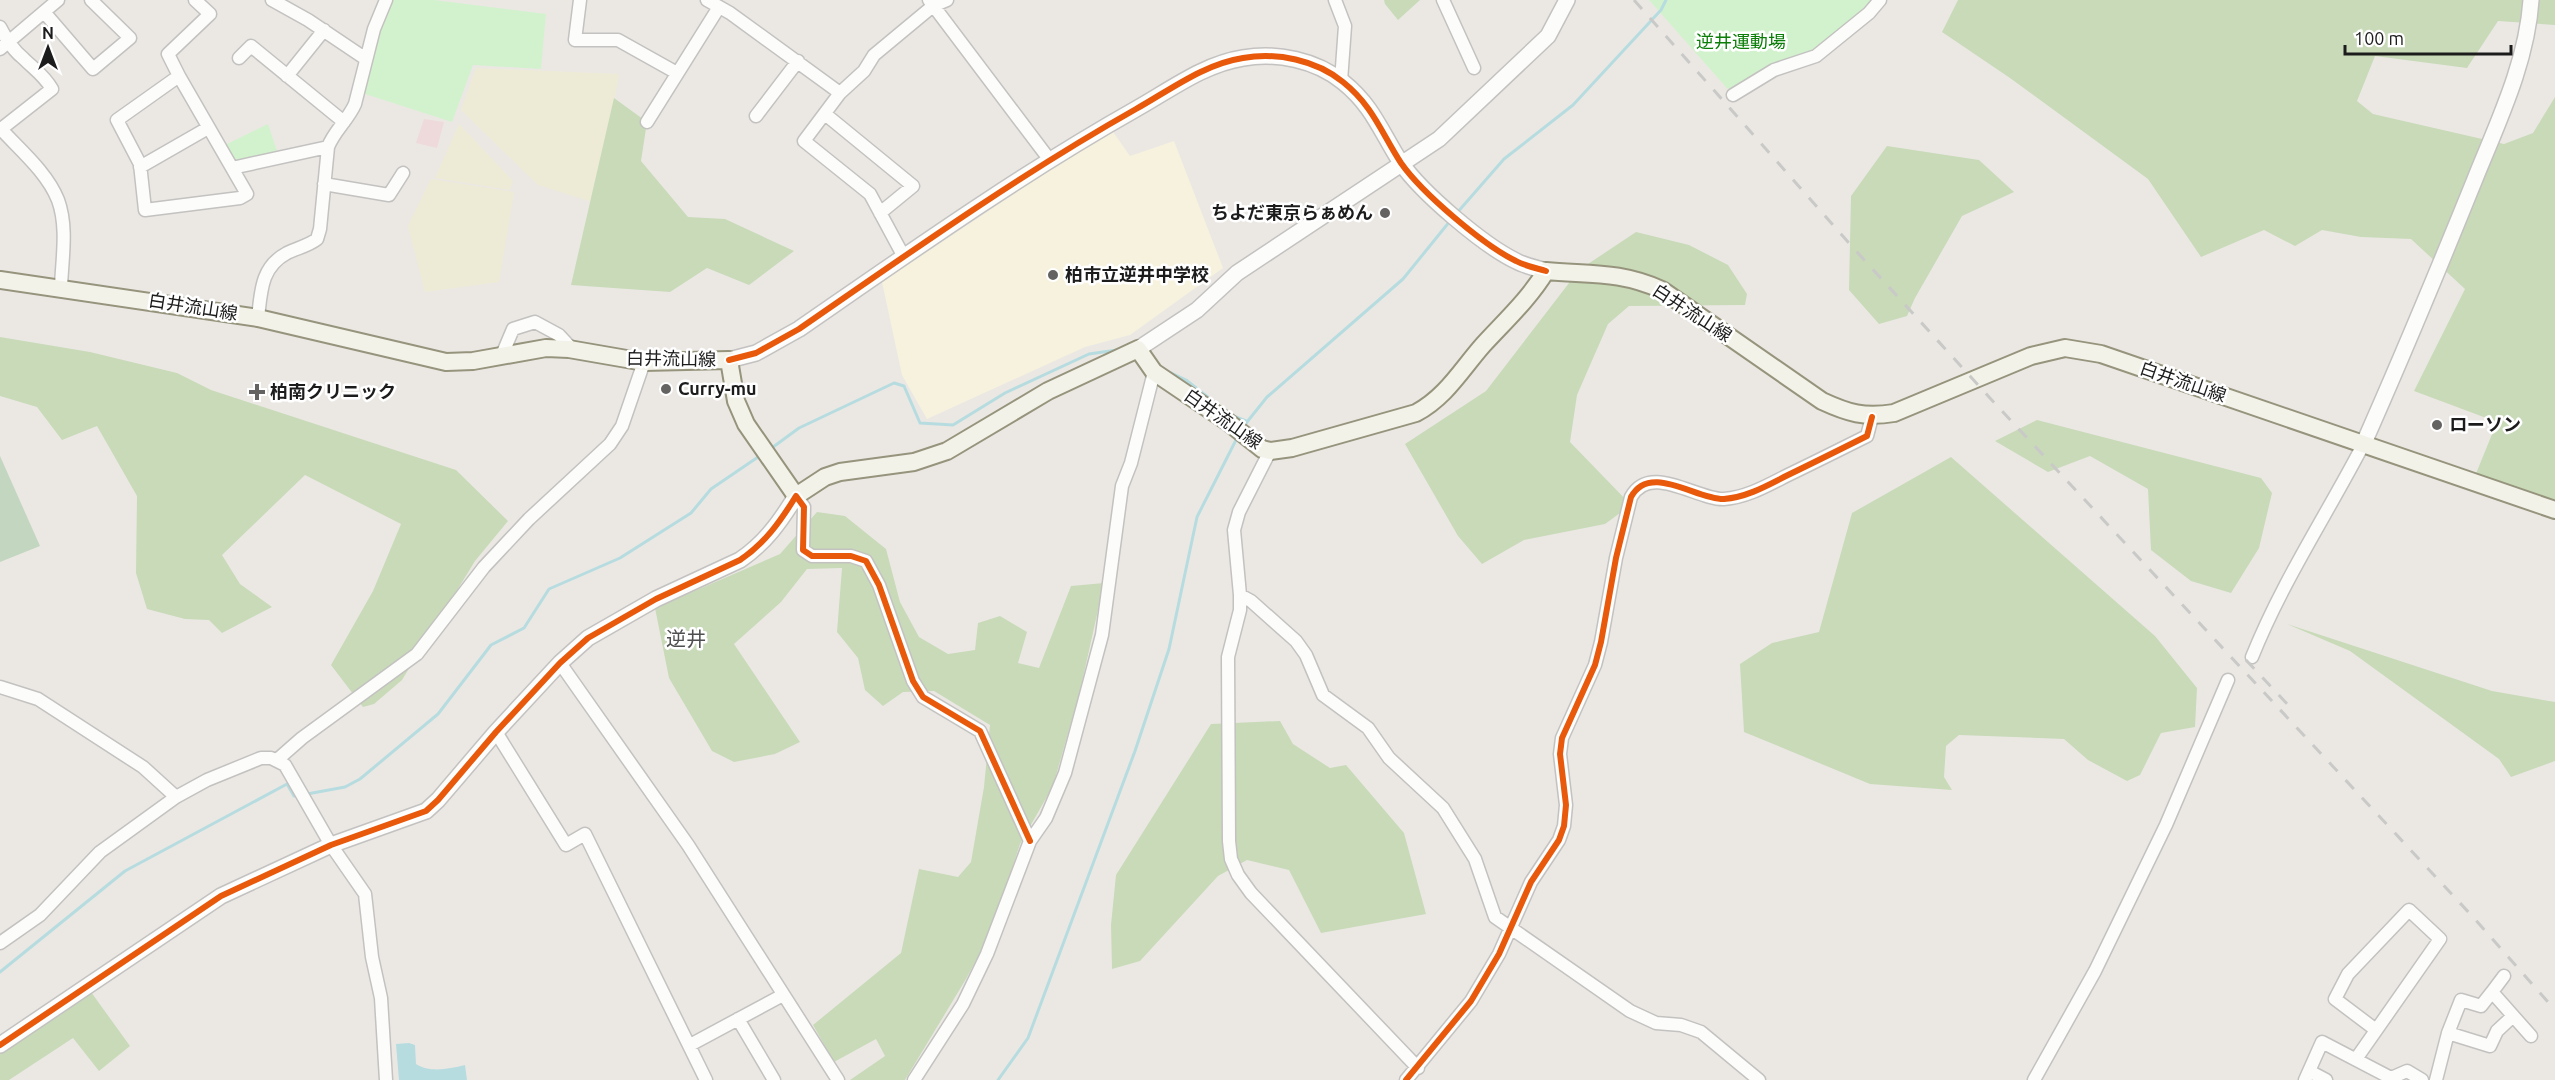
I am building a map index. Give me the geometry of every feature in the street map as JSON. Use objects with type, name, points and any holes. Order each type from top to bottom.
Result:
[{"type":"main road","name":"白井流山線","points":[[1138,349],[1154,372],[1228,422],[1262,449],[1270,451],[1292,448],[1416,413],[1435,403],[1482,346],[1536,288],[1546,271],[1619,275],[1643,281],[1662,290],[1822,401],[1846,412],[1872,417],[1893,413],[2018,361],[2065,348],[2101,354],[2555,510]]},
{"type":"main road","name":"白井流山線","points":[[0,280],[61,287],[258,318],[427,359],[467,361],[531,349],[572,349],[644,362],[729,360],[736,401],[746,424],[796,496]]},
{"type":"main road","points":[[796,496],[825,477],[840,472],[914,462],[947,451],[1048,391],[1138,349]]},
{"type":"street","points":[[4,46],[58,0]]},
{"type":"street","points":[[44,12],[93,69],[130,38],[91,0]]},
{"type":"street","points":[[179,76],[117,120],[140,167],[145,210],[240,198],[247,194],[168,54],[210,14],[195,0]]},
{"type":"street","points":[[272,0],[324,30],[366,59]]},
{"type":"street","points":[[258,318],[264,278],[268,268],[277,260],[317,239],[328,147],[355,104],[374,29],[386,0]]},
{"type":"street","points":[[580,0],[575,40],[618,40],[677,73]]},
{"type":"street","points":[[707,0],[798,61],[840,93]]},
{"type":"street","points":[[904,257],[870,194],[804,141],[840,93],[864,71],[874,55],[931,3],[947,0]]},
{"type":"street","points":[[1335,0],[1345,26],[1341,81]]},
{"type":"street","points":[[1443,0],[1474,68]]},
{"type":"street","points":[[1138,349],[1197,310],[1237,273],[1312,221],[1439,139],[1548,36],[1567,0]]},
{"type":"street","points":[[1733,95],[1774,70],[1816,56],[1869,13],[1880,0]]},
{"type":"street","points":[[2252,657],[2278,596],[2342,486],[2363,445],[2425,307],[2503,110],[2519,60],[2531,0]]},
{"type":"street","points":[[931,3],[1049,159]]},
{"type":"street","points":[[647,122],[719,7]]},
{"type":"street","points":[[0,27],[4,46],[45,76],[52,89],[1,128],[43,176],[58,200],[64,231],[61,287]]},
{"type":"street","points":[[287,76],[324,30]]},
{"type":"street","points":[[239,58],[251,46],[344,122]]},
{"type":"street","points":[[729,360],[756,353],[776,343],[1049,159],[1206,69],[1243,58],[1278,57],[1301,61],[1341,81],[1371,109],[1402,164],[1430,194],[1490,244],[1516,261],[1546,271]]},
{"type":"street","points":[[756,116],[798,61]]},
{"type":"street","points":[[825,114],[913,186],[880,213]]},
{"type":"street","points":[[140,167],[208,128]]},
{"type":"street","points":[[232,168],[328,147]]},
{"type":"street","points":[[324,184],[389,195],[403,173]]},
{"type":"street","points":[[502,355],[513,329],[535,322],[559,335],[572,349]]},
{"type":"street","points":[[277,760],[302,738],[417,654],[484,567],[529,519],[610,444],[622,426],[644,362]]},
{"type":"street","points":[[914,1080],[963,1004],[987,954],[1030,841],[1046,818],[1065,773],[1103,626],[1122,486],[1131,463],[1154,372]]},
{"type":"street","points":[[1406,1080],[1471,1001],[1499,954],[1531,882],[1559,840],[1564,826],[1566,805],[1560,754],[1562,738],[1595,665],[1616,558],[1631,497],[1636,489],[1647,483],[1667,483],[1719,499],[1747,495],[1867,436],[1872,417]]},
{"type":"street","points":[[1270,451],[1239,512],[1234,530],[1240,610],[1228,657],[1227,777],[1231,859],[1238,875],[1251,893],[1418,1068]]},
{"type":"street","points":[[0,1045],[221,896],[331,845],[426,811],[560,663],[588,638],[656,599],[753,552],[775,529],[796,496],[804,507],[803,550],[812,556],[851,556],[866,561],[879,585],[913,681],[922,697],[980,731],[1030,841]]},
{"type":"street","points":[[1240,595],[1251,601],[1296,641],[1306,655],[1323,695],[1368,728],[1389,758],[1443,808],[1475,860],[1495,917],[1630,1011],[1656,1023],[1681,1025],[1701,1032],[1759,1080]]},
{"type":"street","points":[[560,663],[688,844],[838,1080]]},
{"type":"street","points":[[2034,1080],[2095,971],[2166,825],[2228,680]]},
{"type":"street","points":[[0,687],[38,699],[143,767],[177,797]]},
{"type":"street","points":[[496,732],[566,845],[585,834],[706,1080]]},
{"type":"street","points":[[0,943],[40,915],[100,852],[177,797],[233,768],[261,758],[277,760],[285,765],[331,845],[365,894],[372,957],[381,998],[386,1080]]},
{"type":"street","points":[[2356,1059],[2440,939],[2409,910],[2348,974],[2335,999],[2376,1030]]},
{"type":"street","points":[[2436,1080],[2448,1033],[2461,1000],[2481,1006],[2504,976]]},
{"type":"street","points":[[2492,992],[2531,1036]]},
{"type":"street","points":[[690,1045],[783,995]]},
{"type":"street","points":[[2448,1033],[2490,1046],[2497,1031],[2513,1016]]},
{"type":"street","points":[[738,1019],[774,1080]]},
{"type":"street","points":[[2326,1080],[2307,1076],[2322,1042],[2391,1078],[2407,1071],[2422,1080]]},
{"type":"street","points":[[2366,1080],[2372,1068]]},
{"type":"shaded area","points":[[476,68],[619,74],[595,203],[538,185],[461,110]]},
{"type":"shaded area","points":[[424,119],[444,122],[437,148],[416,143]]},
{"type":"shaded area","points":[[459,124],[513,181],[510,190],[435,178]]},
{"type":"shaded area","name":"柏市立逆井中学校","points":[[1111,129],[1130,156],[1174,141],[1223,268],[1130,335],[1085,347],[927,419],[902,375],[882,282]]},
{"type":"shaded area","points":[[431,179],[514,192],[499,282],[425,292],[408,226]]},
{"type":"green space","points":[[389,0],[434,0],[546,14],[541,69],[473,65],[452,122],[362,93],[377,29]]},
{"type":"green space","points":[[1384,0],[1420,0],[1398,20]]},
{"type":"green space","name":"逆井運動場","points":[[1649,0],[1880,0],[1816,56],[1733,95]]},
{"type":"green space","points":[[1958,0],[2555,0],[2555,25],[2498,21],[2467,68],[2375,56],[2357,101],[2373,114],[2504,144],[2533,133],[2555,97],[2555,504],[2475,476],[2497,422],[2414,391],[2465,289],[2411,239],[2361,237],[2322,230],[2295,246],[2264,230],[2201,257],[2148,179],[2010,78],[1942,32]]},
{"type":"green space","points":[[614,98],[647,122],[641,161],[688,217],[725,219],[794,251],[749,285],[707,268],[670,292],[571,285]]},
{"type":"green space","points":[[268,124],[277,151],[236,161],[231,159],[223,146]]},
{"type":"green space","points":[[1887,146],[1979,160],[2014,192],[1962,216],[1907,316],[1879,324],[1849,290],[1851,196]]},
{"type":"green space","points":[[1636,232],[1689,245],[1728,265],[1747,294],[1745,305],[1629,306],[1608,324],[1577,395],[1570,442],[1631,505],[1605,524],[1524,540],[1482,564],[1458,536],[1405,444],[1486,391],[1579,270]]},
{"type":"green space","points":[[0,337],[90,352],[177,373],[211,390],[456,470],[508,521],[475,561],[402,680],[374,704],[363,707],[331,665],[373,591],[401,524],[305,475],[222,555],[240,584],[272,607],[222,633],[209,620],[185,619],[147,609],[136,573],[137,496],[97,426],[62,440],[37,407],[0,396]]},
{"type":"green space","points":[[2037,420],[2261,478],[2272,493],[2259,548],[2231,593],[2191,581],[2151,550],[2148,489],[2090,456],[2048,472],[1995,441]]},
{"type":"green space","points":[[0,456],[40,546],[0,562]]},
{"type":"green space","points":[[1951,457],[2155,636],[2197,688],[2195,727],[2161,733],[2140,775],[2127,781],[2088,760],[2064,739],[1959,735],[1946,746],[1944,777],[1952,790],[1870,784],[1744,732],[1740,664],[1772,643],[1819,632],[1852,513]]},
{"type":"green space","points":[[817,512],[845,516],[886,549],[900,602],[919,637],[948,654],[975,650],[978,623],[1000,616],[1027,632],[1018,663],[1039,668],[1071,586],[1104,583],[1080,691],[1053,786],[1020,844],[993,928],[966,979],[905,1080],[850,1080],[885,1056],[876,1039],[834,1062],[813,1025],[901,953],[919,869],[958,877],[971,862],[984,787],[990,725],[934,691],[903,692],[883,706],[865,690],[858,658],[837,632],[842,568],[807,569],[781,602],[734,644],[800,742],[775,754],[734,762],[712,751],[669,678],[655,608],[780,554]]},
{"type":"green space","points":[[2287,624],[2492,691],[2555,702],[2555,761],[2511,777],[2499,759],[2350,651]]},
{"type":"green space","points":[[1280,721],[1293,744],[1330,768],[1346,765],[1404,833],[1426,914],[1321,933],[1289,870],[1247,860],[1218,876],[1140,961],[1112,969],[1111,925],[1116,875],[1211,724]]},
{"type":"green space","points":[[91,992],[130,1046],[99,1071],[73,1038],[9,1080],[0,1080],[0,1053],[41,1022]]},
{"type":"water","points":[[396,1044],[415,1045],[416,1064],[427,1069],[446,1069],[465,1065],[467,1080],[399,1080]]},
{"type":"waterway","points":[[1456,214],[1504,159],[1573,105],[1661,10],[1666,0]]},
{"type":"waterway","points":[[1243,427],[1267,397],[1403,279],[1450,221]]},
{"type":"waterway","points":[[769,450],[799,428],[894,383],[904,386],[920,423],[953,425],[1005,393],[1089,354],[1117,350]]},
{"type":"waterway","points":[[1167,371],[1186,380],[1223,409]]},
{"type":"waterway","points":[[1231,415],[1246,421]]},
{"type":"waterway","points":[[998,1080],[1028,1038],[1135,751],[1169,649],[1197,517],[1237,438]]},
{"type":"waterway","points":[[307,794],[345,787],[360,779],[438,714],[491,645],[524,628],[549,589],[620,558],[691,513],[711,489],[761,455]]},
{"type":"waterway","points":[[0,972],[125,871],[287,784],[294,796],[297,795]]},
{"type":"railway","points":[[1634,0],[1989,397],[2473,917],[2555,1010]]},
{"type":"railway","points":[[2246,660],[2289,706]]},
{"type":"cycle path","points":[[729,360],[756,353],[799,329],[1007,188],[1092,134],[1175,86],[1215,66],[1256,56],[1282,57],[1308,63],[1321,68],[1343,82],[1362,100],[1401,163],[1438,203],[1502,253],[1523,264],[1546,271]]},
{"type":"cycle path","points":[[1406,1080],[1471,1001],[1499,954],[1531,882],[1559,840],[1564,826],[1566,805],[1560,754],[1562,738],[1595,665],[1616,558],[1631,497],[1639,487],[1650,483],[1674,485],[1713,498],[1733,498],[1750,493],[1867,436],[1872,417]]},
{"type":"cycle path","points":[[0,1045],[221,896],[331,845],[426,811],[560,663],[588,638],[656,599],[740,560],[771,531],[796,496],[804,507],[803,550],[812,556],[851,556],[866,561],[879,585],[913,681],[923,697],[980,731],[1030,841]]},
{"type":"place","name":"ちよだ東京らぁめん","points":[[1385,213]]},
{"type":"place","name":"柏市立逆井中学校","points":[[1053,275]]},
{"type":"place","name":"Curry-mu","points":[[666,389]]},
{"type":"place","name":"柏南クリニック","points":[[257,392]]},
{"type":"place","name":"ローソン","points":[[2437,425]]},
{"type":"district","name":"逆井","points":[[686,639]]}]
